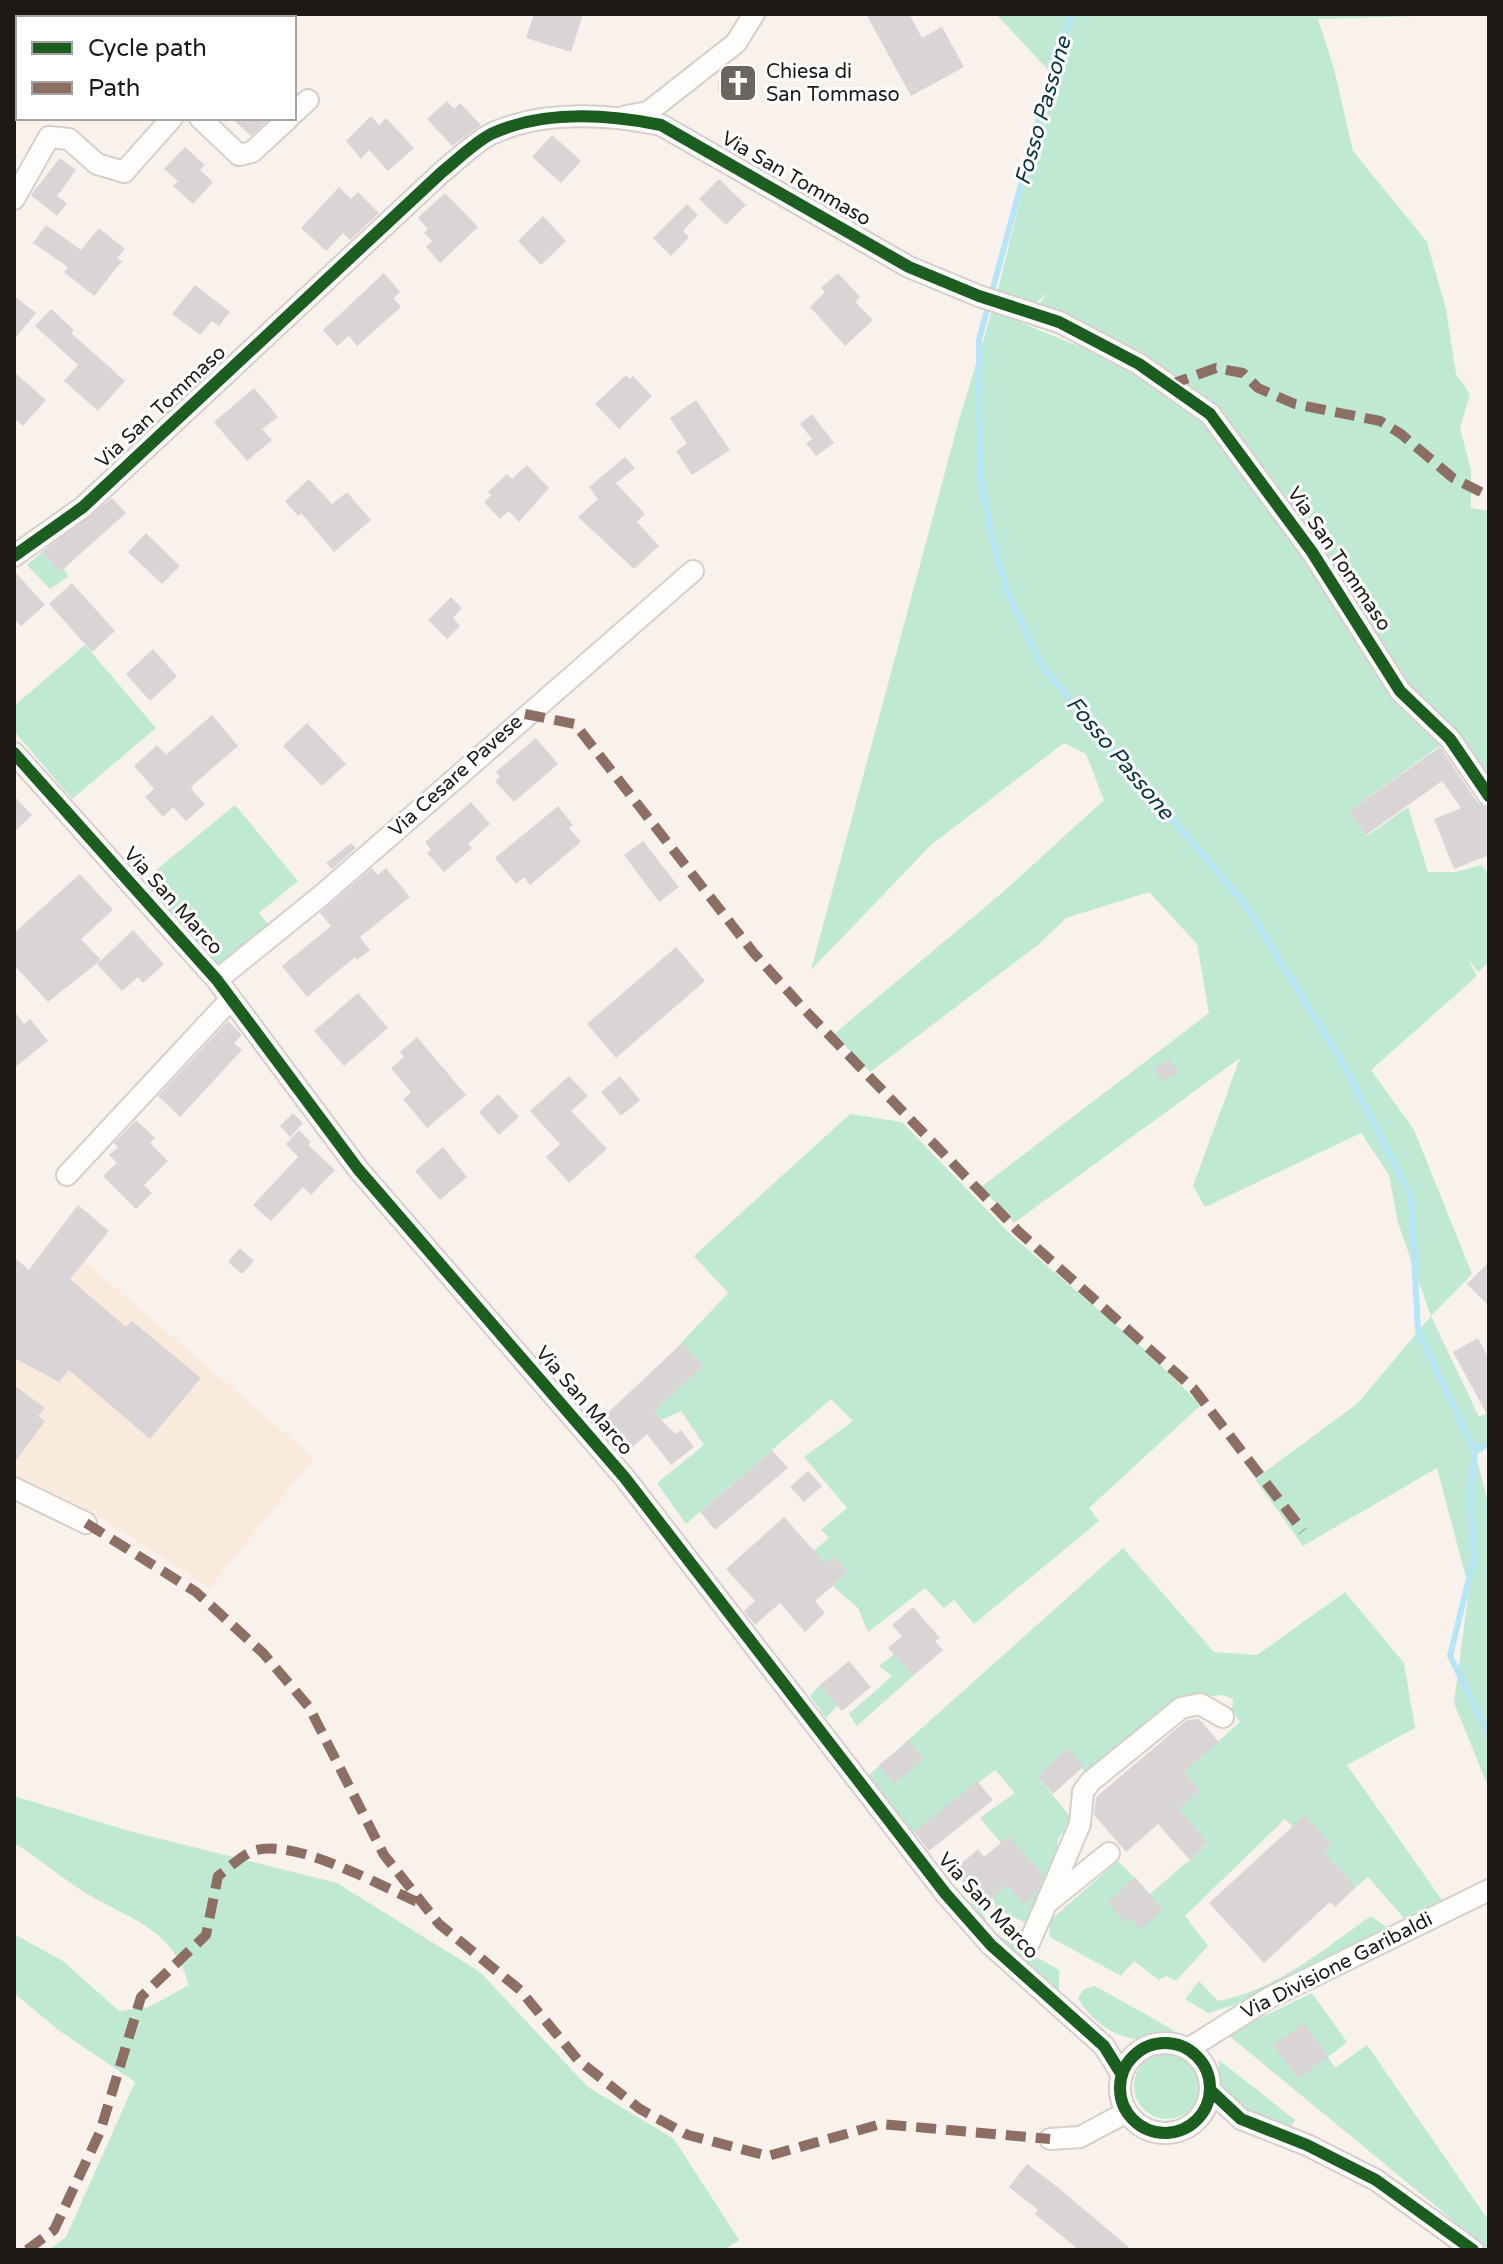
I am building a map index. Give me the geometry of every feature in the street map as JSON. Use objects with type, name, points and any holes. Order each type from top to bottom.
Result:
[{"type":"street","points":[[622,117],[648,112],[736,43],[754,14]]},
{"type":"street","name":"Via San Tommaso","points":[[14,556],[83,507],[442,172],[488,135],[541,120],[622,117],[661,125],[909,267],[979,296],[1059,322],[1139,364],[1210,414],[1312,552],[1400,691],[1450,739],[1489,796]]},
{"type":"street","points":[[14,199],[49,137],[69,139],[97,164],[124,172],[170,120]]},
{"type":"street","points":[[202,120],[239,155],[252,152],[287,120]]},
{"type":"street","name":"Via Cesare Pavese","points":[[217,980],[322,895],[525,714],[693,571]]},
{"type":"street","name":"Via San Marco","points":[[14,753],[217,980],[358,1169],[625,1478],[945,1893],[991,1945],[1104,2046],[1122,2075]]},
{"type":"street","points":[[67,1175],[230,1000]]},
{"type":"street","points":[[14,1488],[86,1523]]},
{"type":"street","points":[[1029,1943],[1080,1824],[1083,1792],[1090,1782],[1181,1708],[1200,1704],[1223,1717]]},
{"type":"street","points":[[1046,1904],[1109,1853]]},
{"type":"street","name":"Via Divisione Garibaldi","points":[[1188,2049],[1269,1998],[1489,1890]]},
{"type":"street","name":"Via San Marco","points":[[1067,2010],[1115,2042],[1147,2046]]},
{"type":"street","points":[[1171,2043],[1188,2049],[1205,2067],[1210,2090],[1205,2108],[1195,2122],[1180,2131],[1163,2133],[1142,2127],[1127,2112],[1120,2093],[1122,2075],[1132,2057],[1147,2046],[1171,2043]]},
{"type":"street","points":[[1210,2090],[1241,2119],[1307,2145],[1376,2180],[1473,2250]]},
{"type":"street","points":[[1050,2139],[1080,2137],[1127,2112]]},
{"type":"street","points":[[1195,2122],[1241,2119]]},
{"type":"shaded area","points":[[78,1205],[109,1231],[85,1262],[314,1458],[210,1588],[96,1515],[14,1476],[14,1258],[29,1269]]},
{"type":"green space","points":[[996,14],[1489,14],[1318,19],[1334,69],[1353,151],[1427,242],[1446,309],[1456,374],[1470,394],[1460,428],[1471,470],[1471,508],[1489,511],[1489,792],[1403,690],[1207,416],[1112,355],[1026,321],[1048,292],[1022,316],[994,306],[1051,73]]},
{"type":"green space","points":[[992,311],[1132,368],[1205,418],[1445,742],[1349,811],[1367,836],[1408,807],[1428,872],[1455,872],[1482,865],[1489,875],[1489,962],[1478,972],[1467,958],[1477,976],[1371,1070],[1414,1130],[1472,1274],[1431,1316],[1398,1223],[1389,1175],[1361,1133],[1205,1207],[1193,1186],[1240,1058],[1014,1223],[981,1187],[1209,1013],[1197,944],[1149,892],[1066,918],[1038,945],[870,1072],[834,1034],[1003,892],[1104,800],[1086,754],[1064,743],[931,845],[811,970],[959,420]]},
{"type":"green space","points":[[42,552],[59,571],[64,568],[68,577],[50,589],[27,565]]},
{"type":"green space","points":[[85,645],[156,728],[72,799],[14,731],[14,706]]},
{"type":"green space","points":[[235,805],[298,881],[259,913],[273,930],[221,972],[145,879]]},
{"type":"green space","points":[[850,1114],[902,1122],[1012,1236],[1143,1348],[1201,1405],[1089,1508],[1099,1521],[974,1624],[954,1600],[944,1608],[925,1588],[868,1632],[858,1608],[833,1586],[848,1573],[834,1556],[798,1586],[787,1573],[829,1538],[821,1530],[847,1508],[804,1457],[853,1421],[831,1399],[686,1524],[657,1483],[704,1445],[681,1411],[662,1420],[654,1412],[702,1366],[681,1343],[728,1293],[694,1256]]},
{"type":"green space","points":[[1431,1316],[1479,1417],[1489,1412],[1489,1443],[1475,1452],[1489,1506],[1489,1789],[1454,1703],[1469,1589],[1437,1468],[1303,1546],[1255,1479],[1357,1404]]},
{"type":"green space","points":[[1123,1548],[1214,1652],[1257,1655],[1345,1592],[1404,1663],[1415,1728],[1347,1765],[1442,1900],[1404,1918],[1368,1877],[1356,1887],[1324,1852],[1332,1845],[1293,1827],[1285,1819],[1185,1916],[1208,1946],[1176,1981],[1166,1976],[1159,1980],[1134,1961],[1121,1976],[1050,1937],[1049,1921],[1118,1861],[1150,1894],[1208,1844],[1179,1809],[1200,1791],[1184,1772],[1240,1722],[1232,1711],[1233,1699],[1222,1695],[1204,1697],[1089,1777],[1068,1749],[1037,1776],[1072,1819],[1058,1839],[1053,1878],[1026,1923],[996,1909],[993,1897],[1032,1864],[1001,1843],[980,1818],[1015,1793],[995,1770],[910,1835],[868,1776]]},
{"type":"green space","points":[[894,1654],[913,1676],[857,1726],[849,1714],[892,1676],[879,1666]]},
{"type":"green space","points":[[820,1685],[838,1705],[826,1718],[810,1696]]},
{"type":"green space","points":[[14,1796],[129,1831],[337,1883],[480,1972],[588,2087],[674,2139],[739,2240],[724,2250],[48,2250],[66,2237],[135,2082],[57,2029],[14,1993],[14,1934],[63,1961],[119,2011],[149,2007],[189,1985],[182,1966],[162,1938],[135,1919],[77,1887],[14,1843]]},
{"type":"green space","points":[[954,1892],[980,1908],[989,1926],[1001,1937],[1059,1970],[1059,1994],[1010,1954]]},
{"type":"green space","points":[[1371,1916],[1386,1927],[1234,2005],[1208,2013],[1185,1999],[1199,1981],[1218,2001],[1259,1988],[1299,1967]]},
{"type":"green space","points":[[1095,1986],[1175,2031],[1136,2039],[1118,2035],[1088,2013],[1078,1998],[1084,1989]]},
{"type":"green space","points":[[1312,1993],[1347,2042],[1328,2057],[1335,2068],[1367,2045],[1489,2221],[1489,2250],[1227,2034]]},
{"type":"green space","points":[[1161,2053],[1173,2053],[1185,2058],[1195,2068],[1200,2086],[1198,2099],[1185,2114],[1173,2119],[1161,2119],[1149,2114],[1139,2104],[1134,2092],[1134,2080],[1139,2068],[1149,2058]]},
{"type":"green space","points":[[1219,2060],[1295,2120],[1289,2129],[1250,2113],[1230,2099],[1219,2076]]},
{"type":"building","points":[[534,14],[583,14],[571,52],[526,38]]},
{"type":"building","points":[[866,14],[909,14],[922,38],[942,27],[964,67],[911,96]]},
{"type":"building","name":"Chiesa di San Tommaso","points":[[724,69],[743,70],[755,77],[757,87],[745,93],[718,92],[719,73]]},
{"type":"building","points":[[447,101],[454,109],[460,103],[481,125],[452,146],[427,119]]},
{"type":"building","points":[[371,116],[379,125],[386,118],[414,148],[388,171],[369,150],[361,159],[346,141]]},
{"type":"building","points":[[233,120],[268,120],[251,136]]},
{"type":"building","points":[[552,135],[581,161],[561,183],[532,157]]},
{"type":"building","points":[[185,147],[205,165],[200,170],[213,182],[193,204],[173,186],[178,181],[164,169]]},
{"type":"building","points":[[60,158],[76,170],[57,196],[67,203],[57,216],[31,195]]},
{"type":"building","points":[[719,179],[746,205],[726,225],[699,199]]},
{"type":"building","points":[[339,187],[351,199],[358,192],[379,213],[350,240],[343,233],[326,251],[301,228]]},
{"type":"building","points":[[445,193],[478,227],[440,263],[426,247],[432,241],[424,233],[428,229],[418,218]]},
{"type":"building","points":[[687,204],[698,215],[683,231],[689,237],[671,256],[653,238]]},
{"type":"building","points":[[543,216],[566,241],[541,265],[518,241]]},
{"type":"building","points":[[46,225],[81,250],[99,228],[125,249],[117,258],[122,261],[94,296],[64,272],[68,267],[33,243]]},
{"type":"building","points":[[384,273],[400,292],[393,298],[401,307],[357,346],[349,336],[337,346],[323,330]]},
{"type":"building","points":[[838,273],[860,297],[855,302],[873,320],[845,346],[810,307],[825,292],[821,288]]},
{"type":"building","points":[[195,285],[230,312],[219,326],[212,321],[200,335],[172,314]]},
{"type":"building","points":[[14,296],[36,313],[14,340]]},
{"type":"building","points":[[51,309],[74,330],[71,333],[125,381],[98,411],[64,381],[78,365],[35,326]]},
{"type":"building","points":[[14,372],[46,400],[23,426],[14,418]]},
{"type":"building","points":[[626,375],[630,379],[633,376],[652,396],[619,429],[595,404]]},
{"type":"building","points":[[254,388],[278,417],[262,429],[272,440],[247,461],[214,422]]},
{"type":"building","points":[[696,400],[730,450],[692,475],[676,451],[687,444],[670,418]]},
{"type":"building","points":[[812,414],[834,443],[816,456],[806,443],[812,439],[800,424]]},
{"type":"building","points":[[625,457],[635,468],[616,483],[645,514],[637,522],[659,546],[634,569],[578,517],[598,499],[589,487]]},
{"type":"building","points":[[527,465],[549,488],[519,522],[509,511],[500,519],[484,502],[491,495],[488,492],[507,474],[512,479]]},
{"type":"building","points":[[309,479],[332,504],[347,492],[371,520],[334,552],[301,513],[298,516],[285,501]]},
{"type":"building","points":[[112,498],[126,513],[60,572],[42,552]]},
{"type":"building","points":[[146,533],[180,566],[162,584],[128,552]]},
{"type":"building","points":[[14,571],[45,605],[21,626],[14,619]]},
{"type":"building","points":[[72,583],[115,631],[92,652],[49,604]]},
{"type":"building","points":[[451,597],[462,608],[453,618],[460,626],[447,639],[428,620]]},
{"type":"building","points":[[153,649],[177,676],[150,701],[126,674]]},
{"type":"building","points":[[212,715],[238,746],[193,785],[191,789],[205,804],[186,821],[173,807],[163,817],[145,797],[154,789],[134,766],[157,745],[166,755]]},
{"type":"building","points":[[307,723],[346,764],[322,786],[283,746]]},
{"type":"building","points":[[536,738],[558,764],[514,802],[495,781],[500,777],[496,772]]},
{"type":"building","points":[[1440,747],[1478,803],[1489,809],[1489,855],[1454,869],[1434,819],[1461,808],[1442,781],[1366,835],[1349,811]]},
{"type":"building","points":[[14,796],[32,815],[14,832]]},
{"type":"building","points":[[471,802],[490,824],[468,844],[472,848],[444,872],[427,853],[431,850],[425,842]]},
{"type":"building","points":[[558,806],[573,825],[569,828],[581,842],[530,885],[524,877],[516,884],[495,858]]},
{"type":"building","points":[[643,841],[679,887],[659,902],[624,855]]},
{"type":"building","points":[[351,843],[356,848],[332,869],[326,863]]},
{"type":"building","points":[[372,868],[378,875],[386,868],[410,897],[360,937],[370,950],[357,960],[355,957],[307,997],[282,966],[331,926],[320,913]]},
{"type":"building","points":[[80,874],[113,910],[81,939],[101,960],[48,1002],[14,965],[14,933]]},
{"type":"building","points":[[133,930],[164,964],[143,983],[138,977],[122,991],[97,964]]},
{"type":"building","points":[[676,947],[705,981],[616,1058],[587,1024]]},
{"type":"building","points":[[358,993],[388,1028],[344,1066],[314,1031]]},
{"type":"building","points":[[14,1011],[24,1024],[30,1019],[48,1041],[14,1068]]},
{"type":"building","points":[[228,1021],[242,1035],[234,1043],[242,1050],[180,1117],[158,1096]]},
{"type":"building","points":[[417,1037],[466,1095],[427,1128],[403,1099],[411,1092],[391,1068],[404,1057],[400,1052]]},
{"type":"building","points":[[1170,1059],[1178,1072],[1162,1082],[1154,1069]]},
{"type":"building","points":[[569,1076],[588,1096],[571,1111],[607,1149],[569,1183],[546,1157],[560,1144],[530,1111]]},
{"type":"building","points":[[620,1076],[640,1100],[621,1116],[601,1092]]},
{"type":"building","points":[[498,1094],[519,1117],[499,1135],[479,1112]]},
{"type":"building","points":[[293,1113],[303,1123],[290,1137],[280,1126]]},
{"type":"building","points":[[136,1120],[155,1138],[150,1143],[168,1161],[144,1185],[152,1193],[136,1209],[103,1176],[117,1163],[109,1155],[118,1147],[114,1143]]},
{"type":"building","points":[[299,1130],[311,1142],[308,1145],[335,1170],[311,1195],[303,1187],[271,1221],[253,1205],[298,1157],[286,1144]]},
{"type":"building","points":[[443,1147],[467,1177],[440,1200],[415,1171]]},
{"type":"building","points":[[78,1205],[109,1231],[70,1279],[126,1327],[132,1321],[201,1378],[150,1439],[69,1370],[59,1382],[14,1358],[14,1257],[29,1270]]},
{"type":"building","points":[[240,1248],[254,1261],[242,1274],[228,1262]]},
{"type":"building","points":[[1489,1262],[1489,1306],[1467,1284]]},
{"type":"building","points":[[1478,1338],[1489,1359],[1489,1418],[1453,1352]]},
{"type":"building","points":[[682,1343],[703,1366],[654,1412],[675,1434],[681,1430],[694,1447],[671,1465],[647,1434],[625,1454],[596,1424]]},
{"type":"building","points":[[14,1385],[45,1408],[38,1416],[45,1421],[14,1463]]},
{"type":"building","points":[[772,1450],[788,1468],[715,1530],[700,1512]]},
{"type":"building","points":[[808,1471],[822,1486],[804,1502],[790,1487]]},
{"type":"building","points":[[784,1517],[825,1563],[834,1556],[848,1573],[815,1601],[825,1613],[805,1632],[780,1603],[755,1625],[744,1611],[755,1601],[726,1569]]},
{"type":"building","points":[[913,1607],[940,1638],[935,1641],[943,1650],[913,1676],[888,1648],[902,1636],[892,1625]]},
{"type":"building","points":[[849,1661],[871,1687],[842,1711],[820,1685]]},
{"type":"building","points":[[1199,1719],[1219,1742],[1184,1772],[1200,1791],[1179,1809],[1208,1843],[1190,1860],[1158,1824],[1126,1852],[1094,1815],[1096,1797],[1187,1720]]},
{"type":"building","points":[[909,1741],[924,1759],[894,1784],[879,1765]]},
{"type":"building","points":[[1068,1748],[1084,1766],[1053,1794],[1037,1776]]},
{"type":"building","points":[[977,1781],[993,1800],[929,1851],[914,1832]]},
{"type":"building","points":[[1305,1815],[1332,1845],[1324,1852],[1356,1887],[1335,1907],[1330,1902],[1264,1963],[1209,1903]]},
{"type":"building","points":[[1009,1836],[1044,1876],[1037,1892],[1024,1904],[1007,1885],[984,1906],[953,1871],[978,1849],[984,1857]]},
{"type":"building","points":[[1135,1877],[1163,1910],[1140,1930],[1131,1918],[1125,1923],[1107,1902]]},
{"type":"building","points":[[1304,2023],[1328,2057],[1298,2079],[1273,2045]]},
{"type":"building","points":[[1027,2164],[1132,2250],[1079,2250],[1035,2214],[1038,2210],[1009,2187]]},
{"type":"waterway","name":"Fosso Passone","points":[[1072,14],[1050,77],[979,340],[980,474],[991,534],[1007,591],[1041,665],[1245,904],[1344,1065],[1411,1197],[1418,1331],[1475,1452],[1470,1494],[1474,1558],[1450,1656],[1489,1735]]},
{"type":"waterway","points":[[1475,1452],[1489,1443]]},
{"type":"marked path","points":[[1169,385],[1216,368],[1243,373],[1258,388],[1295,404],[1380,421],[1401,434],[1453,478],[1489,496]]},
{"type":"marked path","points":[[525,714],[575,724],[753,952],[803,1008],[1018,1231],[1194,1389],[1303,1531]]},
{"type":"marked path","points":[[86,1523],[196,1592],[263,1653],[309,1707],[384,1855],[439,1924],[520,1990],[578,2060],[640,2109],[688,2135],[768,2156],[881,2124],[1050,2139]]},
{"type":"marked path","points":[[27,2250],[54,2230],[100,2132],[141,1997],[206,1935],[218,1876],[253,1851],[292,1851],[338,1866],[422,1904]]},
{"type":"cycle path","points":[[14,556],[83,507],[478,142],[511,126],[553,118],[575,116],[640,121],[661,125],[909,267],[979,296],[1059,322],[1139,364],[1210,414],[1312,552],[1400,691],[1450,739],[1489,796]]},
{"type":"cycle path","points":[[14,753],[217,980],[358,1169],[625,1478],[945,1893],[991,1945],[1104,2046],[1122,2075]]},
{"type":"cycle path","points":[[1165,2043],[1182,2046],[1197,2056],[1207,2071],[1210,2088],[1207,2105],[1197,2120],[1182,2130],[1165,2133],[1148,2130],[1133,2120],[1123,2105],[1120,2088],[1123,2071],[1133,2056],[1148,2046],[1165,2043]]},
{"type":"cycle path","points":[[1210,2090],[1241,2119],[1307,2145],[1376,2180],[1473,2250]]},
{"type":"place","name":"Chiesa di San Tommaso","points":[[738,83]]}]
